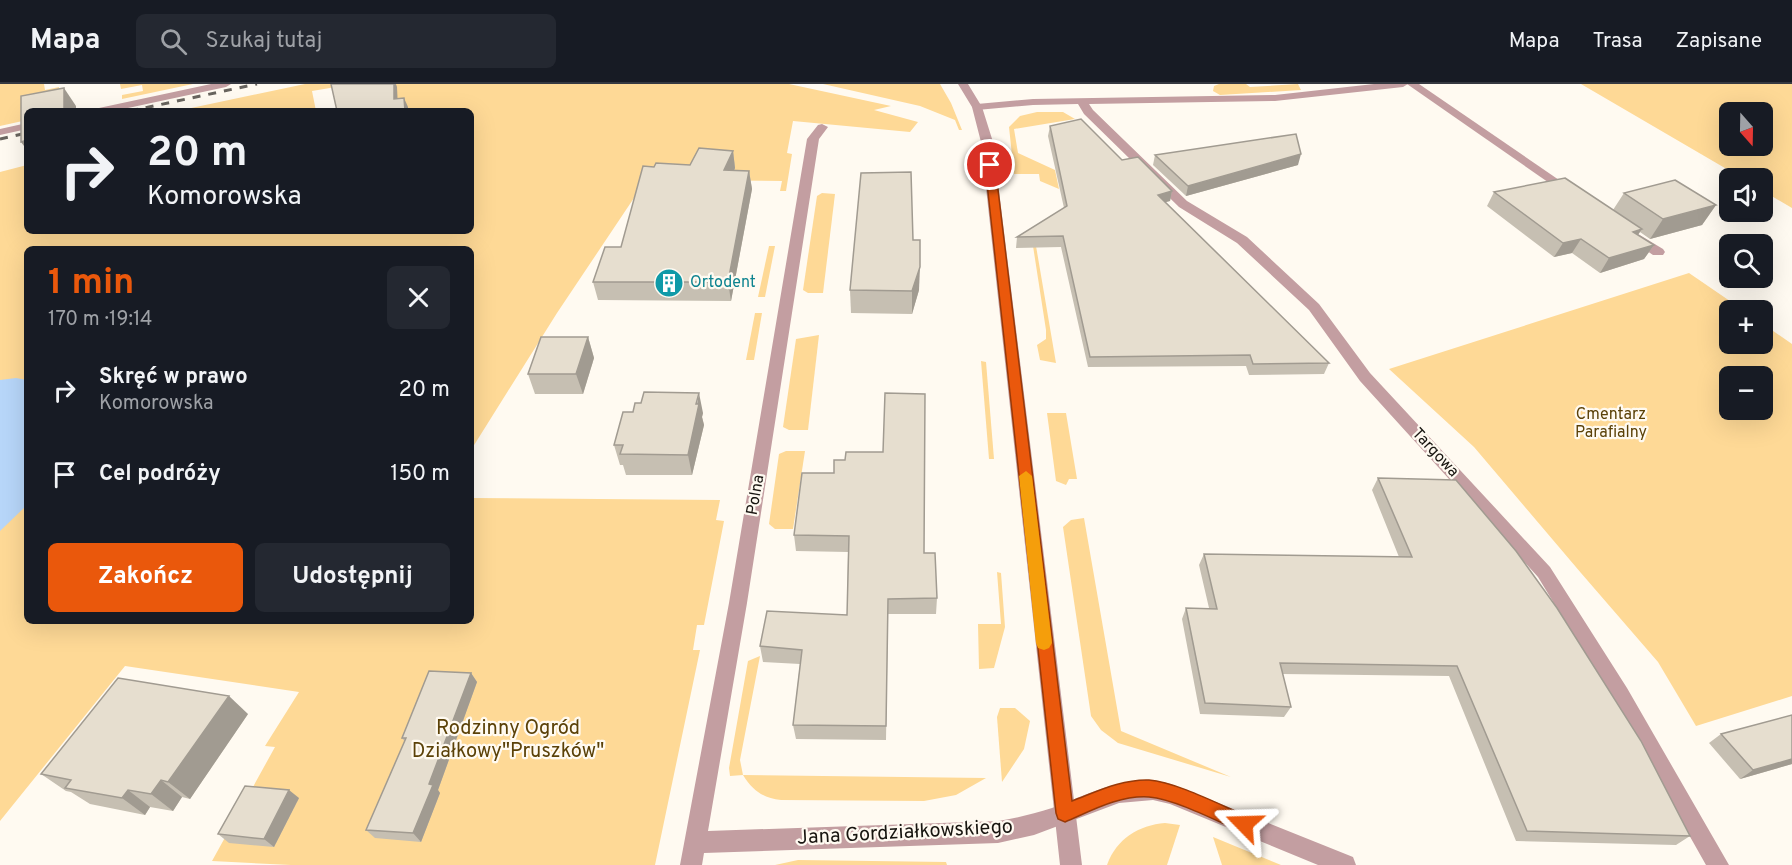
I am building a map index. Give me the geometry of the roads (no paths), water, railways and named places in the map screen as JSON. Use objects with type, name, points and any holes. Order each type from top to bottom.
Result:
[{"type":"street","points":[[113,108],[226,84]]},
{"type":"street","points":[[963,84],[977,107],[987,142],[1071,865]]},
{"type":"street","points":[[977,107],[1033,102],[1275,98],[1403,84]]},
{"type":"street","points":[[1412,84],[1582,200]]},
{"type":"street","name":"Targowa","points":[[1082,101],[1088,112],[1183,204],[1242,240],[1314,307],[1365,377],[1544,572],[1620,694],[1718,865]]},
{"type":"street","points":[[0,132],[24,127]]},
{"type":"street","name":"Polna","points":[[691,865],[738,603],[813,139],[822,128]]},
{"type":"street","points":[[1620,226],[1658,252]]},
{"type":"street","name":"Jana Gordziałkowskiego","points":[[695,842],[980,833],[1024,827],[1113,793],[1131,789],[1161,791],[1345,865]]},
{"type":"water","points":[[24,379],[24,508],[0,531],[0,380]]},
{"type":"railway","points":[[144,108],[257,84]]},
{"type":"railway","points":[[0,139],[24,134]]},
{"type":"place","name":"Ortodent","points":[[669,283]]},
{"type":"park label","name":"Cmentarz Parafialny","points":[[1611,424]]},
{"type":"park label","name":"Rodzinny Ogród Działkowy\"Pruszków\"","points":[[508,740]]}]
